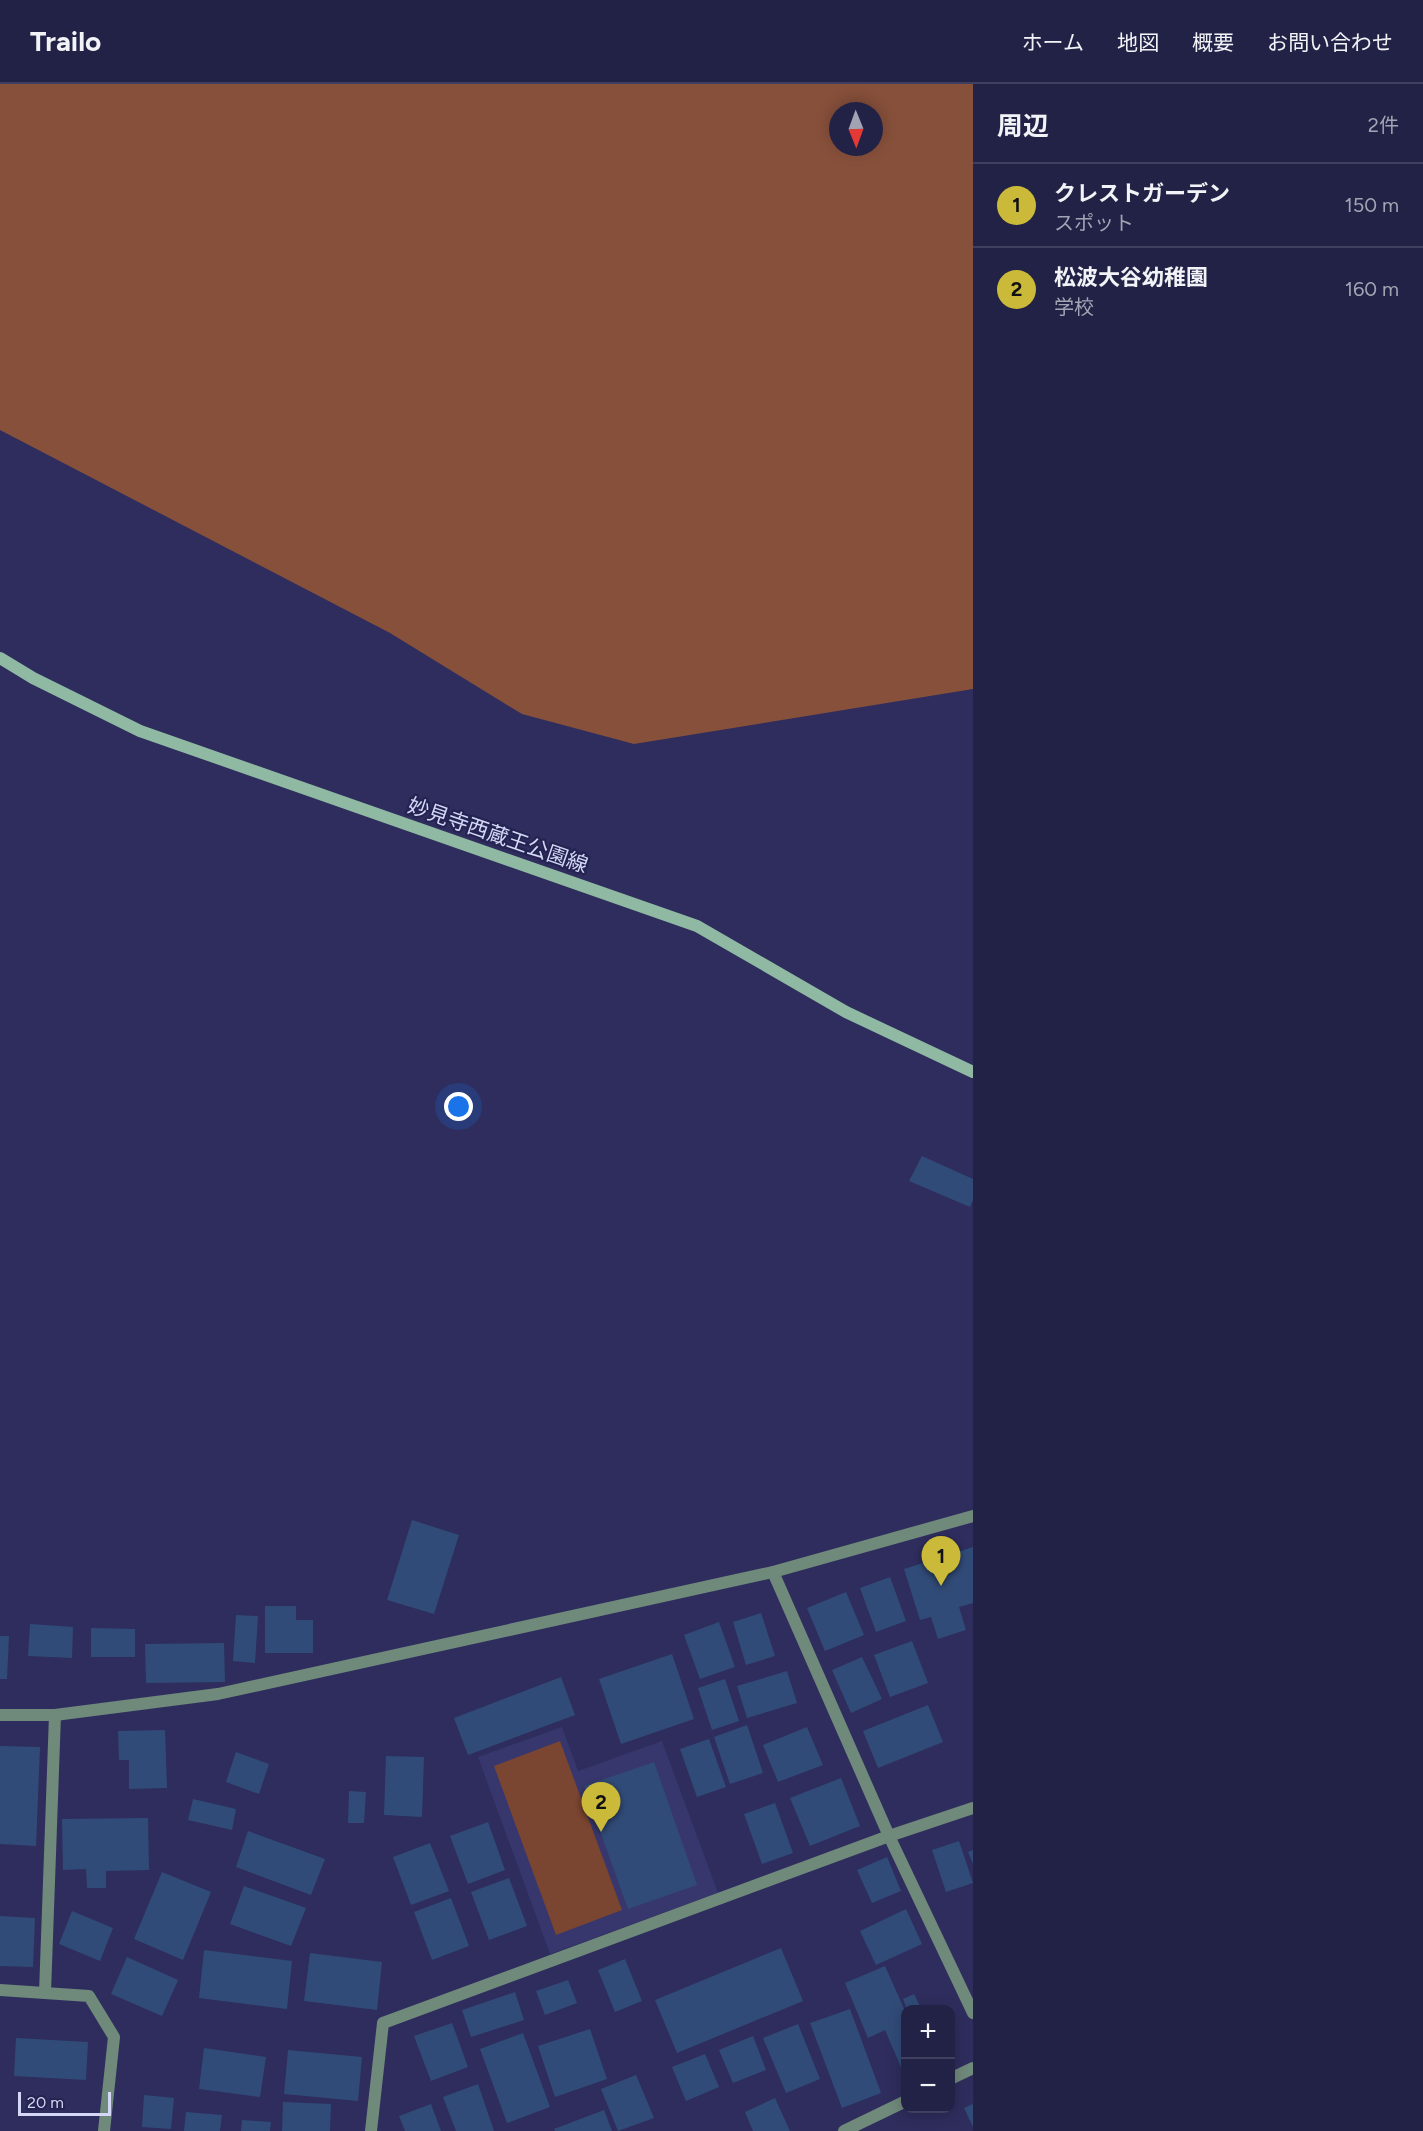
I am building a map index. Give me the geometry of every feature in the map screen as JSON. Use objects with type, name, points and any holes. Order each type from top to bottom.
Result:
[{"type":"main road","name":"妙見寺西蔵王公園線","points":[[0,658],[33,678],[140,731],[697,926],[846,1012],[973,1072]]},
{"type":"street","points":[[0,1716],[55,1715],[218,1694],[773,1572],[973,1516]]},
{"type":"street","points":[[773,1572],[889,1836],[973,2013]]},
{"type":"street","points":[[45,1993],[55,1715]]},
{"type":"street","points":[[371,2131],[383,2023],[889,1836],[973,1808]]},
{"type":"street","points":[[0,1990],[89,1996],[114,2037],[104,2131]]},
{"type":"street","points":[[955,2077],[973,2068]]},
{"type":"street","points":[[844,2131],[901,2103]]},
{"type":"shaded area","points":[[0,84],[973,84],[973,689],[634,744],[522,714],[390,633],[0,430]]},
{"type":"shaded area","points":[[562,1727],[578,1771],[662,1741],[718,1893],[550,1954],[478,1757]]},
{"type":"shaded area","points":[[560,1741],[622,1910],[556,1935],[494,1766]]},
{"type":"building","points":[[922,1156],[973,1179],[973,1200],[970,1207],[909,1181]]},
{"type":"building","points":[[412,1520],[459,1535],[434,1614],[387,1600]]},
{"type":"building","points":[[973,1547],[973,1603],[959,1607],[966,1630],[938,1639],[931,1617],[920,1620],[904,1569]]},
{"type":"building","points":[[890,1577],[906,1621],[876,1632],[860,1588]]},
{"type":"building","points":[[846,1592],[864,1635],[825,1651],[807,1608]]},
{"type":"building","points":[[265,1606],[296,1606],[296,1620],[313,1620],[313,1653],[265,1653]]},
{"type":"building","points":[[761,1613],[775,1656],[746,1665],[733,1622]]},
{"type":"building","points":[[236,1615],[258,1616],[255,1663],[233,1661]]},
{"type":"building","points":[[719,1622],[735,1667],[700,1679],[684,1635]]},
{"type":"building","points":[[30,1624],[73,1627],[72,1658],[28,1656]]},
{"type":"building","points":[[91,1628],[135,1629],[135,1657],[91,1657]]},
{"type":"building","points":[[0,1636],[9,1636],[7,1679],[0,1679]]},
{"type":"building","points":[[912,1641],[928,1683],[890,1697],[874,1655]]},
{"type":"building","points":[[224,1643],[225,1682],[146,1683],[145,1644]]},
{"type":"building","points":[[672,1654],[694,1719],[621,1744],[599,1679]]},
{"type":"building","points":[[862,1657],[882,1699],[851,1713],[832,1670]]},
{"type":"building","points":[[787,1671],[797,1703],[747,1718],[737,1686]]},
{"type":"building","points":[[561,1677],[575,1715],[468,1755],[454,1718]]},
{"type":"building","points":[[725,1679],[739,1721],[712,1730],[698,1688]]},
{"type":"building","points":[[928,1705],[943,1742],[878,1768],[863,1731]]},
{"type":"building","points":[[747,1725],[763,1773],[730,1784],[714,1737]]},
{"type":"building","points":[[807,1727],[823,1765],[778,1782],[763,1745]]},
{"type":"building","points":[[165,1730],[167,1788],[129,1789],[129,1760],[119,1760],[118,1731]]},
{"type":"building","points":[[709,1739],[726,1787],[697,1797],[680,1749]]},
{"type":"building","points":[[0,1746],[40,1747],[36,1846],[0,1844]]},
{"type":"building","points":[[236,1752],[269,1764],[259,1794],[226,1782]]},
{"type":"building","points":[[386,1756],[424,1757],[422,1817],[384,1815]]},
{"type":"building","points":[[654,1762],[697,1885],[628,1909],[584,1786]]},
{"type":"building","points":[[841,1778],[860,1826],[810,1846],[790,1798]]},
{"type":"building","points":[[349,1791],[366,1792],[364,1823],[348,1823]]},
{"type":"building","points":[[193,1799],[236,1809],[232,1830],[188,1820]]},
{"type":"building","points":[[775,1803],[793,1853],[762,1864],[744,1814]]},
{"type":"building","points":[[148,1818],[149,1870],[106,1871],[106,1888],[87,1888],[86,1869],[63,1870],[62,1819]]},
{"type":"building","points":[[488,1822],[505,1870],[468,1884],[450,1836]]},
{"type":"building","points":[[248,1831],[325,1859],[311,1895],[236,1867]]},
{"type":"building","points":[[959,1841],[973,1883],[946,1892],[932,1850]]},
{"type":"building","points":[[430,1843],[449,1891],[411,1905],[393,1857]]},
{"type":"building","points":[[973,1850],[973,1864],[968,1852]]},
{"type":"building","points":[[887,1857],[901,1891],[872,1903],[857,1870]]},
{"type":"building","points":[[162,1872],[211,1892],[183,1960],[134,1939]]},
{"type":"building","points":[[509,1878],[527,1926],[489,1940],[471,1892]]},
{"type":"building","points":[[244,1886],[306,1908],[291,1946],[230,1924]]},
{"type":"building","points":[[451,1898],[469,1946],[432,1960],[414,1912]]},
{"type":"building","points":[[906,1909],[922,1944],[876,1965],[860,1931]]},
{"type":"building","points":[[72,1911],[113,1928],[100,1961],[59,1944]]},
{"type":"building","points":[[0,1916],[35,1918],[33,1967],[0,1966]]},
{"type":"building","points":[[781,1948],[803,2001],[677,2053],[655,2000]]},
{"type":"building","points":[[204,1950],[292,1961],[287,2009],[199,1998]]},
{"type":"building","points":[[310,1953],[382,1962],[377,2010],[304,2001]]},
{"type":"building","points":[[127,1957],[178,1980],[162,2016],[111,1994]]},
{"type":"building","points":[[625,1959],[642,2001],[615,2012],[598,1970]]},
{"type":"building","points":[[885,1966],[902,2005],[901,2067],[885,2030],[868,2038],[845,1983]]},
{"type":"building","points":[[568,1980],[577,2003],[545,2015],[536,1991]]},
{"type":"building","points":[[515,1992],[524,2020],[471,2037],[462,2010]]},
{"type":"building","points":[[914,1994],[920,2005],[905,2005],[903,1999]]},
{"type":"building","points":[[850,2009],[881,2093],[842,2108],[810,2023]]},
{"type":"building","points":[[452,2023],[468,2067],[431,2081],[414,2036]]},
{"type":"building","points":[[798,2024],[820,2079],[786,2093],[763,2038]]},
{"type":"building","points":[[590,2029],[607,2079],[555,2097],[538,2046]]},
{"type":"building","points":[[523,2033],[550,2107],[507,2123],[480,2049]]},
{"type":"building","points":[[753,2036],[766,2070],[733,2083],[719,2050]]},
{"type":"building","points":[[16,2038],[88,2042],[86,2080],[14,2076]]},
{"type":"building","points":[[204,2048],[266,2057],[260,2097],[199,2089]]},
{"type":"building","points":[[288,2050],[362,2057],[358,2101],[284,2094]]},
{"type":"building","points":[[705,2054],[719,2087],[686,2101],[672,2067]]},
{"type":"building","points":[[636,2075],[654,2118],[618,2131],[601,2089]]},
{"type":"building","points":[[478,2084],[494,2131],[456,2131],[443,2097]]},
{"type":"building","points":[[144,2095],[174,2098],[171,2129],[142,2127]]},
{"type":"building","points":[[775,2098],[790,2131],[753,2131],[745,2112]]},
{"type":"building","points":[[283,2102],[331,2104],[330,2131],[282,2131]]},
{"type":"building","points":[[431,2104],[441,2131],[405,2131],[399,2116]]},
{"type":"building","points":[[973,2104],[973,2127],[964,2108]]},
{"type":"building","points":[[604,2110],[612,2131],[555,2131],[554,2129]]},
{"type":"building","points":[[186,2112],[222,2115],[220,2131],[184,2131]]},
{"type":"building","points":[[242,2120],[271,2122],[270,2131],[241,2131]]},
{"type":"place","name":"クレストガーデン","points":[[941,1586]]},
{"type":"place","name":"松波大谷幼稚園","points":[[601,1832]]}]
